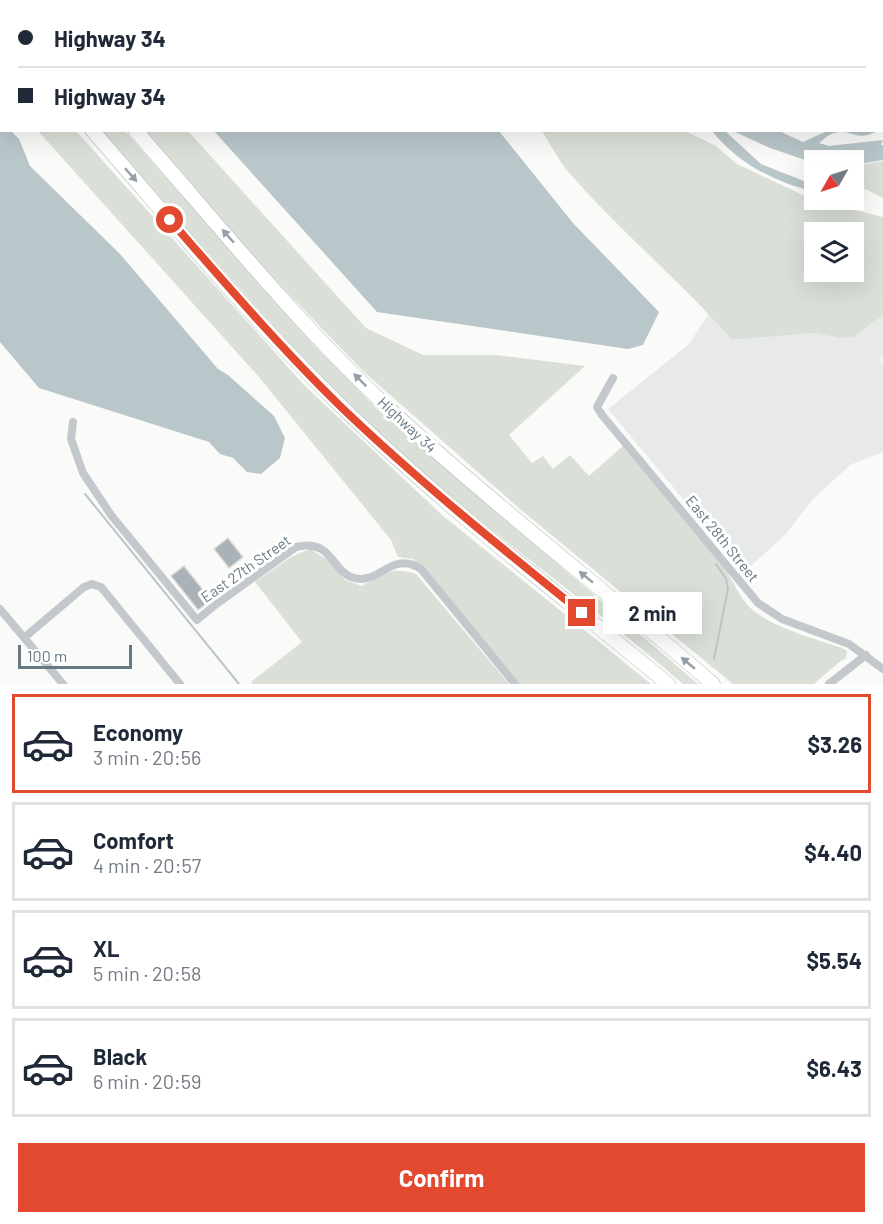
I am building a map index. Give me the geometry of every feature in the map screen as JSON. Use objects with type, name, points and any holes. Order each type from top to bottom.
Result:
[{"type":"highway","name":"Highway 34","points":[[94,132],[247,309],[340,405],[388,451],[447,502],[668,684]]},
{"type":"highway","name":"Highway 34","points":[[137,132],[298,315],[380,400],[450,464],[713,684]]},
{"type":"street","name":"East 28th Street","points":[[613,378],[597,407],[744,588],[765,609],[782,619],[836,638],[866,655],[883,669]]},
{"type":"street","name":"East 27th Street","points":[[73,422],[71,439],[83,473],[111,515],[197,620],[296,547],[307,544],[327,553],[348,575],[356,579],[376,575],[393,564],[412,564],[421,569],[514,684]]},
{"type":"street","points":[[25,637],[84,587],[92,584],[101,587],[180,684]]},
{"type":"street","points":[[0,609],[63,684]]},
{"type":"street","points":[[829,684],[866,655]]},
{"type":"shaded area","points":[[0,132],[12,132],[19,139],[30,166],[120,254],[218,369],[228,375],[274,416],[285,438],[280,458],[261,474],[247,472],[233,458],[220,454],[209,442],[39,388],[0,342]]},
{"type":"shaded area","points":[[39,132],[77,132],[304,385],[442,515],[651,684],[518,684],[413,559],[398,557],[391,540],[259,377]]},
{"type":"shaded area","points":[[103,132],[126,132],[313,344],[378,410],[698,684],[683,684],[484,524],[406,458],[333,388],[232,280]]},
{"type":"shaded area","points":[[145,132],[189,132],[366,328],[423,355],[495,355],[585,366],[509,435],[532,463],[543,456],[553,469],[570,455],[589,476],[623,446],[726,569],[750,608],[786,629],[842,648],[847,651],[846,658],[814,684],[733,684],[521,510],[364,372],[273,278]]},
{"type":"shaded area","points":[[215,132],[500,132],[573,223],[659,312],[643,345],[628,349],[377,312]]},
{"type":"shaded area","points":[[543,132],[687,132],[716,146],[737,164],[804,196],[804,210],[854,210],[883,217],[883,315],[854,337],[839,338],[815,333],[732,340],[563,165]]},
{"type":"shaded area","points":[[713,132],[726,132],[761,164],[804,181],[804,189],[771,177],[734,153]]},
{"type":"shaded area","points":[[735,132],[781,132],[803,142],[825,132],[841,132],[828,136],[819,143],[829,146],[883,140],[881,145],[883,145],[883,160],[864,163],[864,150],[804,150],[804,160],[770,148]]},
{"type":"shaded area","points":[[846,132],[875,132],[859,136]]},
{"type":"shaded area","points":[[883,161],[883,198],[864,189],[864,164]]},
{"type":"shaded area","points":[[709,313],[732,340],[815,333],[839,338],[854,337],[883,315],[883,355],[880,359],[883,366],[883,452],[850,465],[813,499],[785,535],[744,572],[608,409],[689,344]]},
{"type":"shaded area","points":[[310,549],[328,560],[345,580],[362,586],[388,572],[400,571],[416,574],[509,684],[252,684],[251,682],[302,642],[255,582],[291,557]]},
{"type":"building","points":[[228,538],[243,557],[229,568],[214,549]]},
{"type":"building","points":[[184,566],[211,600],[198,610],[171,576]]},
{"type":"waterway","points":[[85,494],[239,684]]},
{"type":"waterway","points":[[714,659],[728,589],[726,579],[716,564]]},
{"type":"route","points":[[170,220],[247,309],[308,374],[388,451],[582,613]]}]
